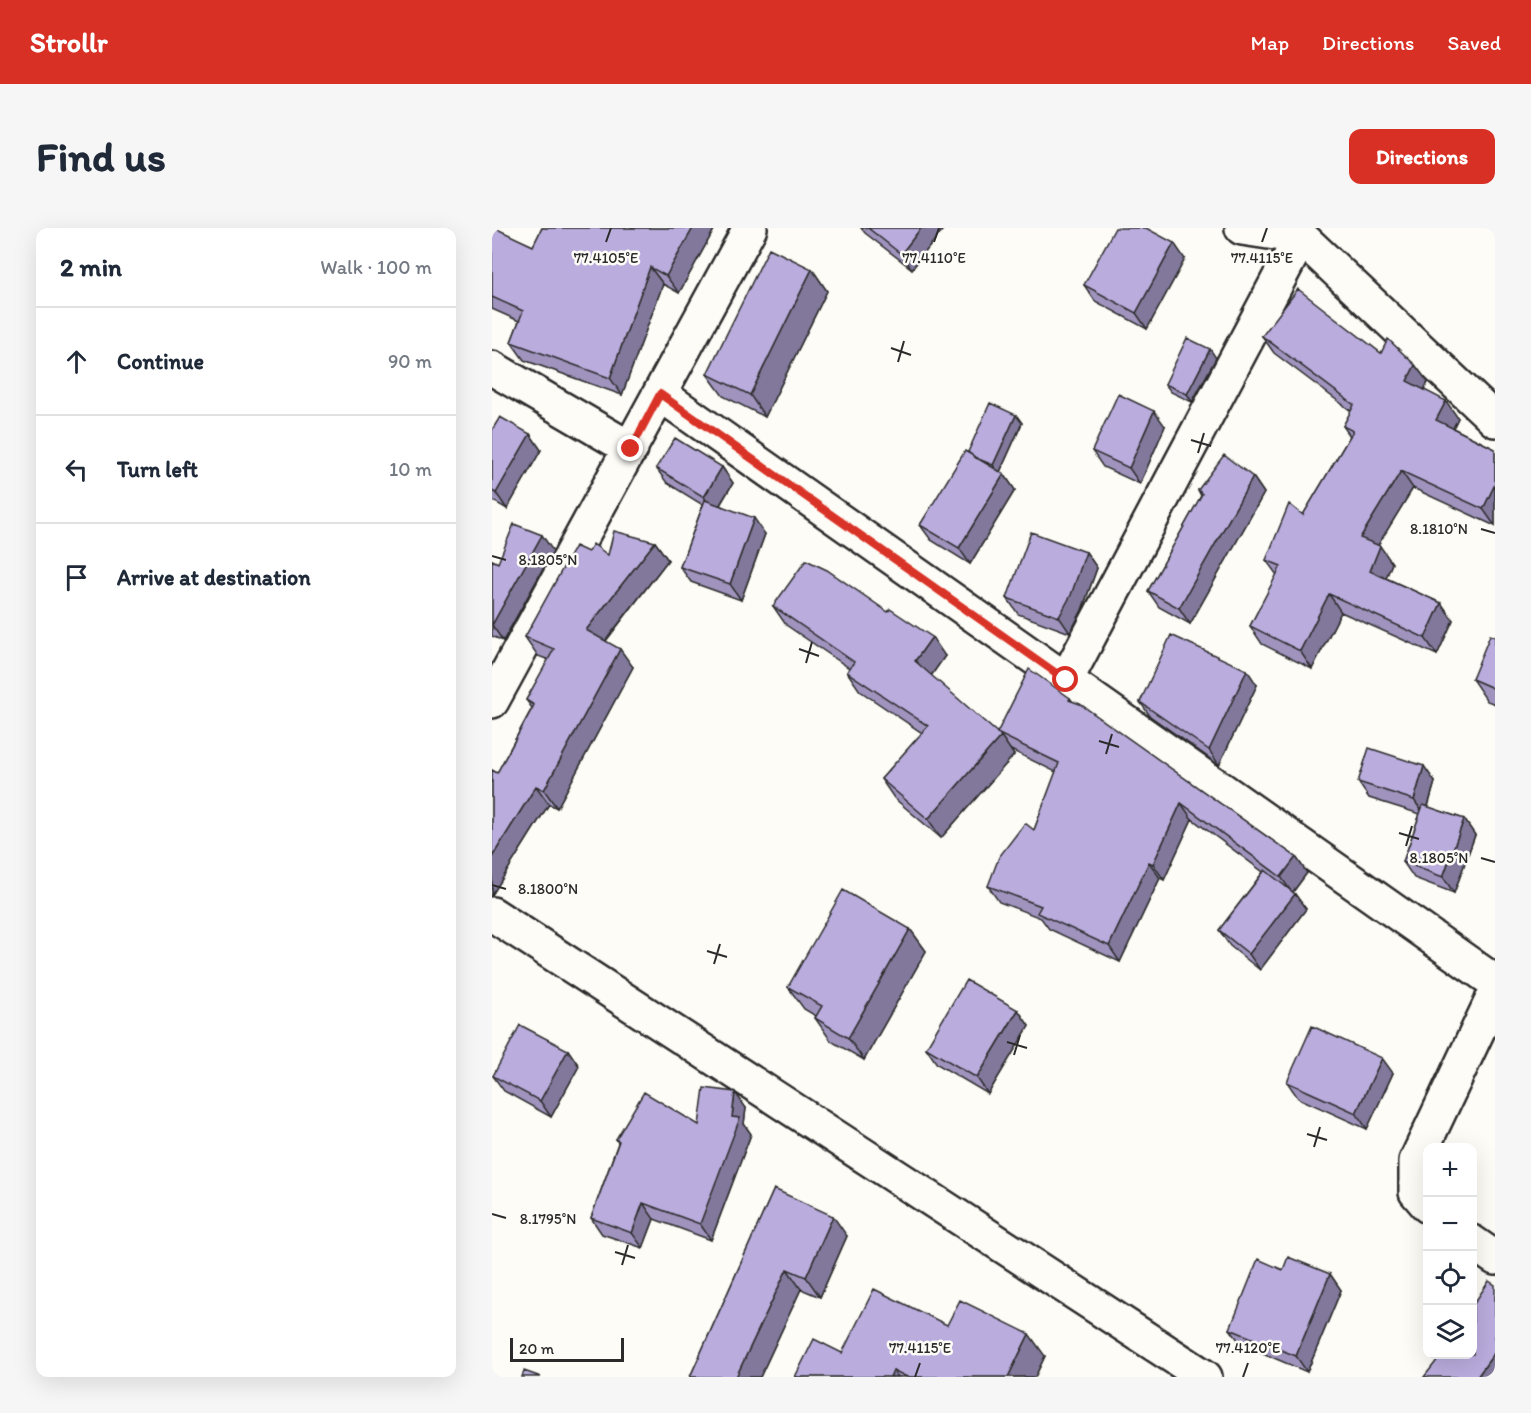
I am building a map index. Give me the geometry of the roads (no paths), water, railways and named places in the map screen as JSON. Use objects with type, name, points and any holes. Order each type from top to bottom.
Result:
[{"type":"street","points":[[492,701],[501,664],[631,449],[750,228]]},
{"type":"street","points":[[1242,228],[1301,237],[1495,420]]},
{"type":"street","points":[[1066,680],[1301,237]]},
{"type":"street","points":[[492,368],[631,449]]},
{"type":"street","points":[[660,394],[1495,982]]},
{"type":"street","points":[[492,914],[1205,1377]]},
{"type":"street","points":[[1423,1200],[1416,1192],[1416,1161],[1495,994]]},
{"type":"street","points":[[1477,1245],[1495,1257]]}]
